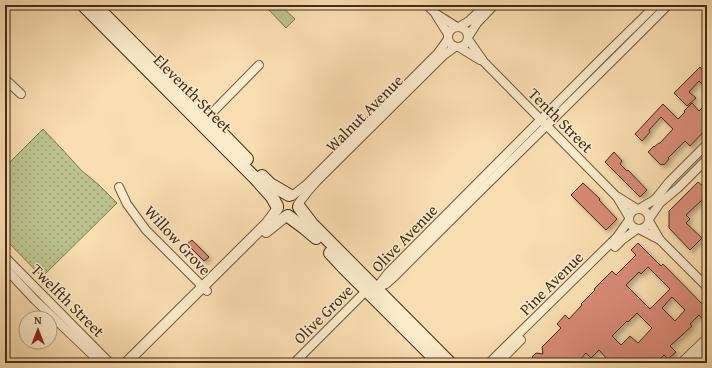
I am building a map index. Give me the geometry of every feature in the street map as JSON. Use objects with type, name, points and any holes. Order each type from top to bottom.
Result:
[{"type":"main road","name":"Eleventh Street","points":[[91,6],[204,121],[270,184],[294,201],[312,224],[444,362]]},
{"type":"main road","name":"Eleventh Street","points":[[204,121],[272,197],[282,212],[310,232],[372,288]]},
{"type":"main road","points":[[286,196],[294,201],[296,212],[291,216],[282,212],[280,199],[286,196]]},
{"type":"street","points":[[427,5],[435,13],[467,31],[468,38]]},
{"type":"street","points":[[448,37],[451,29],[473,17],[486,5]]},
{"type":"street","points":[[435,13],[448,37],[450,44],[457,47],[465,44],[477,23],[494,5]]},
{"type":"street","name":"Olive Avenue","points":[[372,288],[386,284],[395,276],[471,200],[544,123],[606,54],[656,5]]},
{"type":"street","name":"Olive Avenue","points":[[544,123],[668,5]]},
{"type":"street","name":"Walnut Avenue","points":[[294,201],[306,185],[438,53],[448,37]]},
{"type":"street","name":"Tenth Street","points":[[468,38],[484,62],[617,197],[629,218]]},
{"type":"street","name":"Tenth Street","points":[[457,47],[484,62]]},
{"type":"street","name":"Walnut Avenue","points":[[294,201],[309,190],[444,55],[457,47]]},
{"type":"street","points":[[204,121],[259,65]]},
{"type":"street","points":[[5,79],[21,94]]},
{"type":"street","points":[[660,240],[631,226],[629,218],[632,212],[654,200],[669,182],[707,144]]},
{"type":"street","points":[[638,229],[645,227],[660,203],[678,188],[707,159]]},
{"type":"street","name":"Willow Grove","points":[[119,187],[127,204],[146,230],[205,289]]},
{"type":"street","name":"Tenth Street","points":[[617,197],[638,209]]},
{"type":"street","points":[[638,209],[642,209],[647,213],[649,220],[660,240],[707,287]]},
{"type":"street","points":[[134,363],[267,223],[282,212]]},
{"type":"street","name":"Pine Avenue","points":[[489,363],[617,237],[629,218]]},
{"type":"street","name":"Pine Avenue","points":[[498,363],[622,240],[638,229]]},
{"type":"street","name":"Twelfth Street","points":[[5,257],[110,363]]},
{"type":"street","name":"Twelfth Street","points":[[5,268],[35,300],[101,363]]},
{"type":"street","name":"Olive Grove","points":[[294,363],[372,288]]},
{"type":"street","points":[[126,363],[205,289]]},
{"type":"street","points":[[681,363],[707,338]]},
{"type":"street","points":[[692,363],[707,348]]},
{"type":"green space","points":[[274,5],[280,5],[295,19],[286,28],[269,10]]},
{"type":"green space","points":[[43,129],[82,171],[98,184],[117,203],[42,277],[5,239],[5,167]]},
{"type":"building","points":[[700,67],[707,75],[707,89],[699,81],[689,92],[696,98],[687,106],[674,93]]},
{"type":"building","points":[[692,103],[699,111],[707,103],[707,128],[690,146],[685,141],[668,158],[669,159],[664,165],[661,165],[648,152],[660,143],[673,129],[661,117],[649,130],[650,132],[642,141],[635,134],[663,104],[678,119]]},
{"type":"building","points":[[614,152],[622,161],[620,164],[627,171],[628,170],[647,190],[640,197],[605,162]]},
{"type":"building","points":[[698,182],[703,186],[707,182],[707,205],[702,200],[686,215],[690,219],[686,223],[702,238],[690,250],[669,228],[669,211]]},
{"type":"building","points":[[583,183],[600,199],[599,200],[617,219],[606,230],[571,195]]},
{"type":"building","points":[[192,240],[209,257],[204,261],[187,244]]},
{"type":"building","points":[[638,243],[661,266],[663,264],[707,309],[707,324],[699,315],[690,324],[692,326],[670,346],[676,352],[668,359],[664,355],[656,363],[603,363],[607,359],[599,350],[591,358],[586,353],[577,363],[538,363],[532,357],[536,353],[543,354],[542,347],[561,328],[557,324],[565,315],[569,319],[595,290],[594,289],[612,271],[616,275],[636,255],[631,250]],"holes":[[[648,267],[670,289],[650,309],[626,285],[639,272],[641,274]],[[672,297],[685,310],[675,321],[662,308]],[[637,313],[652,328],[638,343],[630,336],[621,345],[612,336],[627,321],[628,322]]]}]
